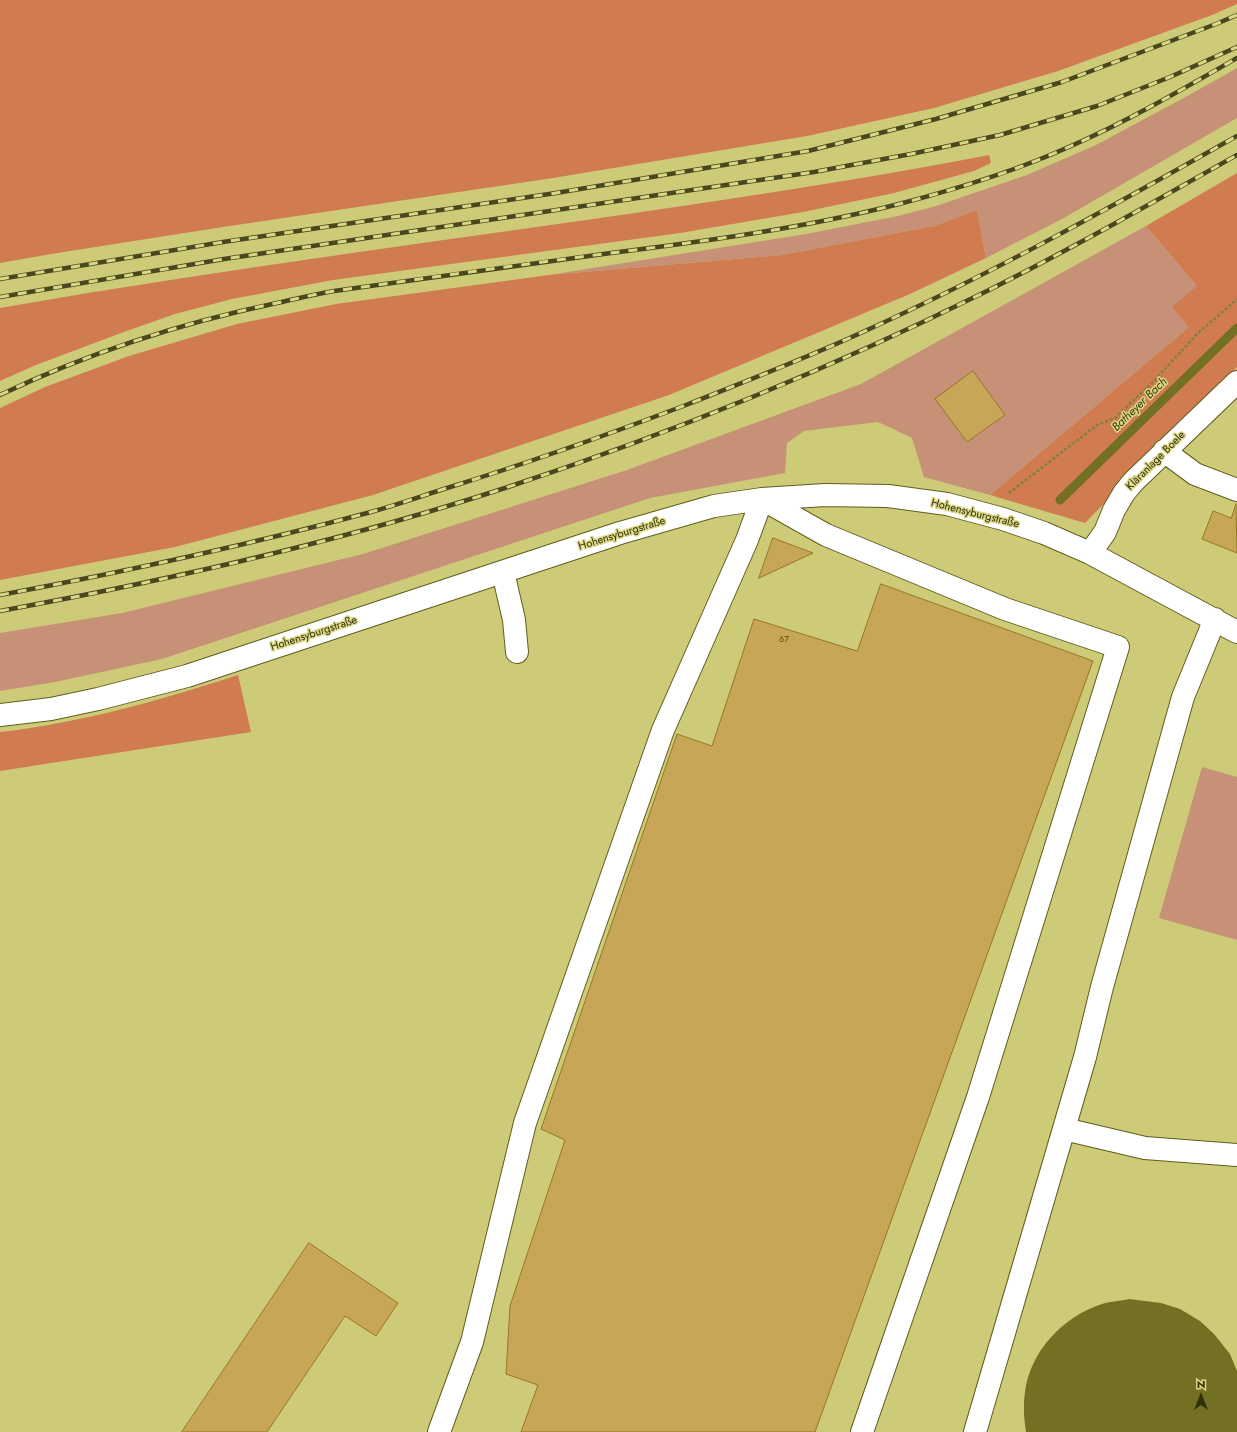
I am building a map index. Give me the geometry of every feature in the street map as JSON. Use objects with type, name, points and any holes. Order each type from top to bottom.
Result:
[{"type":"street","name":"Kläranlage Boele","points":[[1090,553],[1105,532],[1114,510],[1124,493],[1133,482],[1237,382]]},
{"type":"street","points":[[1164,451],[1195,474],[1237,490]]},
{"type":"street","name":"Hohensyburgstraße","points":[[0,715],[51,709],[143,688],[187,676],[620,533],[714,506],[762,499],[825,495],[888,496],[947,504],[1003,519],[1044,533],[1090,553],[1237,632]]},
{"type":"street","points":[[439,1432],[472,1342],[525,1123],[663,730],[747,540],[762,499],[833,538],[1005,609],[1118,648],[978,1097],[862,1432]]},
{"type":"street","points":[[503,572],[514,620],[517,652]]},
{"type":"street","points":[[975,1432],[1085,1058],[1102,987],[1183,697],[1215,619]]},
{"type":"street","points":[[1064,1130],[1145,1148],[1237,1156]]},
{"type":"path","points":[[1003,519],[1007,495],[1097,425],[1115,418],[1155,380],[1197,334],[1237,298]]},
{"type":"shaded area","points":[[0,0],[1237,0],[1237,4],[1212,15],[1058,71],[934,108],[807,136],[553,178],[223,227],[0,263]]},
{"type":"shaded area","points":[[1237,68],[1237,118],[1062,219],[986,258],[977,210],[934,226],[782,255],[549,275],[806,234],[898,216],[936,206],[1027,175],[1096,145]]},
{"type":"shaded area","points":[[989,155],[991,163],[974,171],[894,193],[803,212],[680,233],[333,280],[232,299],[175,314],[121,333],[36,365],[0,381],[0,308],[268,265],[750,196],[887,174]]},
{"type":"shaded area","points":[[1237,173],[1237,367],[1085,523],[990,495],[1189,327],[1172,307],[1197,286],[1146,226]]},
{"type":"shaded area","points":[[977,210],[986,258],[910,294],[669,395],[373,495],[175,547],[0,580],[0,408],[45,387],[129,356],[237,324],[336,304],[549,275],[782,255],[934,226]]},
{"type":"shaded area","points":[[1146,226],[1197,286],[1189,327],[990,495],[924,477],[912,438],[878,422],[804,431],[787,443],[785,473],[650,498],[162,659],[55,682],[0,691],[0,633],[122,613],[363,554],[627,470],[861,384]]},
{"type":"shaded area","points":[[238,675],[251,732],[0,771],[0,732],[91,717],[150,702]]},
{"type":"shaded area","points":[[1202,767],[1237,777],[1237,940],[1159,918]]},
{"type":"shaded area","points":[[1129,1299],[1161,1303],[1180,1309],[1200,1321],[1214,1334],[1230,1354],[1237,1371],[1237,1432],[1026,1432],[1024,1402],[1028,1377],[1042,1349],[1051,1337],[1062,1326],[1088,1310],[1109,1302]]},
{"type":"building","points":[[973,371],[1005,415],[967,442],[935,399]]},
{"type":"building","points":[[1236,504],[1237,553],[1202,539],[1213,511],[1231,518]]},
{"type":"building","points":[[773,538],[813,553],[759,578]]},
{"type":"building","points":[[881,584],[1093,661],[815,1432],[521,1432],[538,1385],[506,1374],[510,1306],[565,1140],[541,1129],[677,734],[712,746],[754,619],[857,651]]},
{"type":"building","points":[[309,1243],[398,1303],[376,1336],[345,1316],[267,1432],[182,1432]]},
{"type":"waterway","name":"Batheyer Bach","points":[[1060,500],[1237,328]]},
{"type":"railway","points":[[0,279],[223,242],[556,193],[808,151],[936,119],[1062,82],[1237,15]]},
{"type":"railway","points":[[0,297],[224,259],[814,172],[911,154],[1000,135],[1097,106],[1170,77],[1237,47]]},
{"type":"railway","points":[[0,395],[67,366],[170,330],[241,311],[313,295],[403,281],[755,233],[863,213],[899,204],[964,186],[1029,164],[1071,146],[1176,93],[1237,58]]},
{"type":"railway","points":[[0,595],[186,557],[279,536],[371,512],[537,459],[686,405],[799,360],[913,309],[1053,238],[1237,136]]},
{"type":"railway","points":[[0,611],[191,573],[380,526],[505,488],[688,423],[868,348],[985,292],[1143,208],[1237,155]]}]
